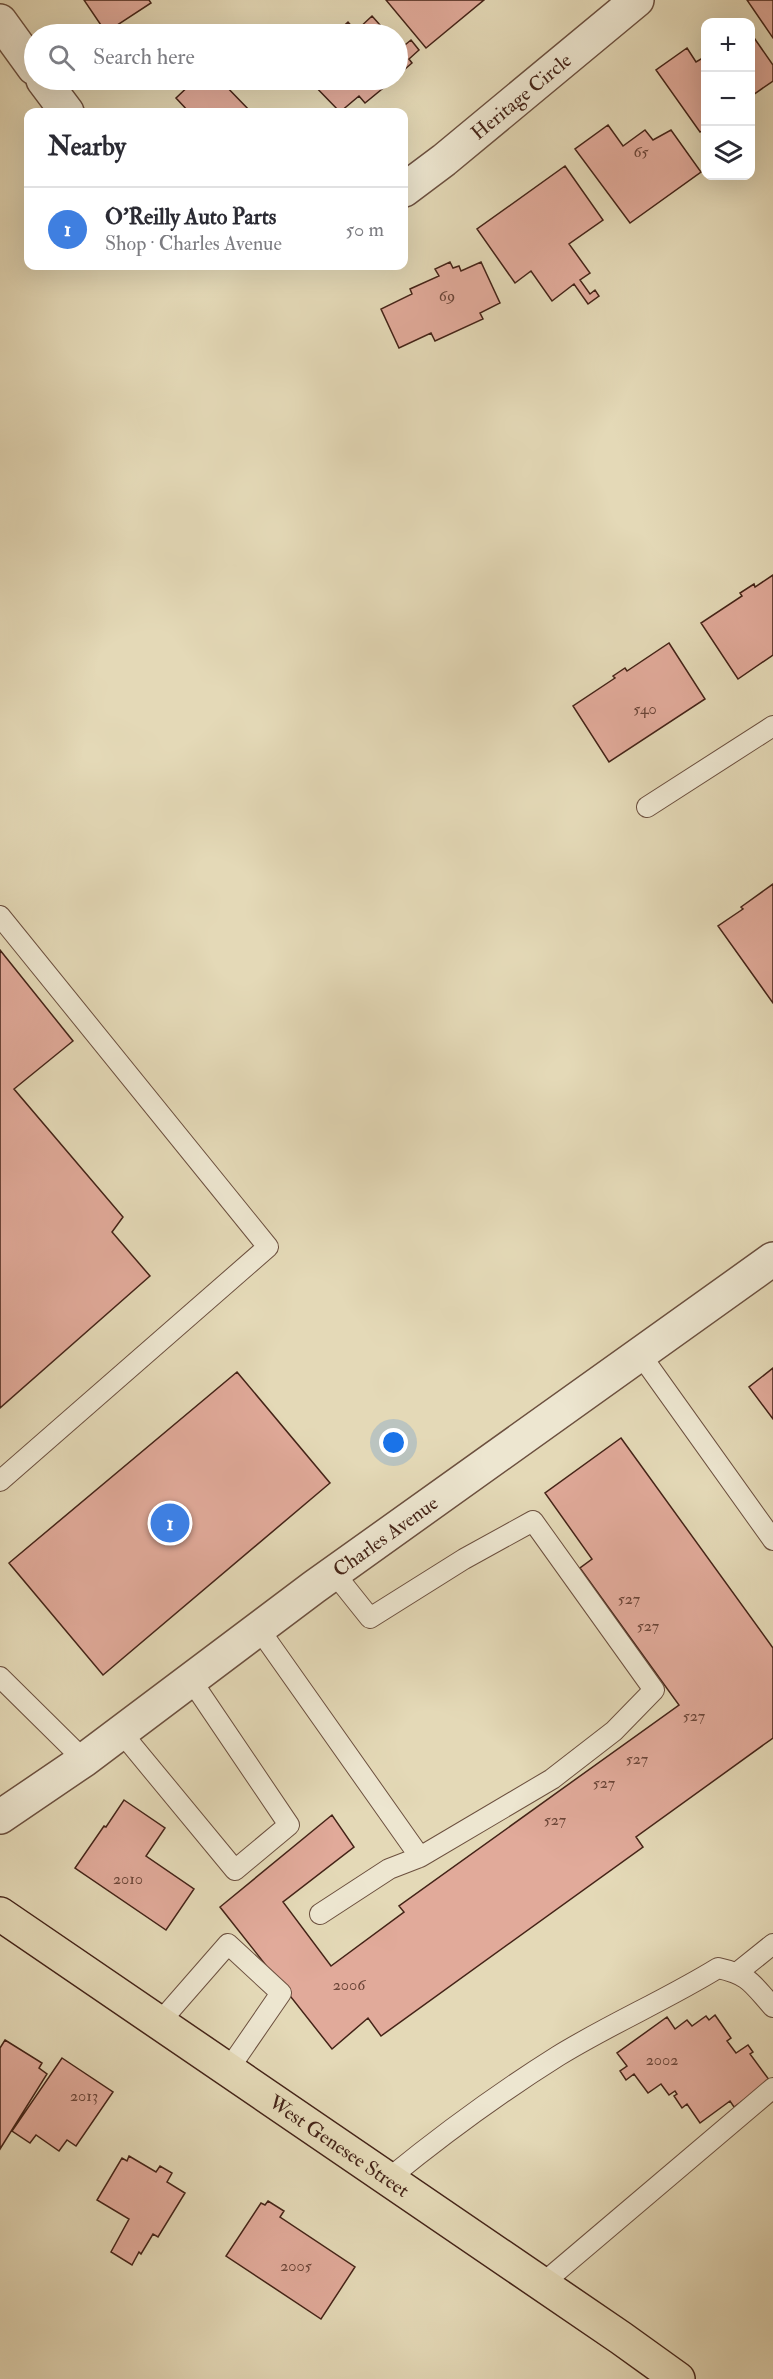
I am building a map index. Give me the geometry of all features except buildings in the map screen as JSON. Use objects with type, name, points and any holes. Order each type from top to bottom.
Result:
[{"type":"main road","name":"West Genesee Street","points":[[0,1914],[678,2379]]},
{"type":"street","name":"Heritage Circle","points":[[408,187],[444,160],[637,0]]},
{"type":"street","points":[[0,21],[24,54]]},
{"type":"street","points":[[50,90],[64,108]]},
{"type":"street","name":"Charles Avenue","points":[[0,1817],[84,1760],[334,1573],[773,1259]]},
{"type":"lane","points":[[647,807],[773,726]]},
{"type":"lane","points":[[0,916],[268,1247],[0,1481]]},
{"type":"lane","points":[[640,1354],[773,1540]]},
{"type":"lane","points":[[320,1914],[390,1869],[420,1857],[552,1779],[614,1731],[654,1690],[533,1521],[464,1559],[370,1618],[334,1573]]},
{"type":"lane","points":[[259,1629],[420,1857]]},
{"type":"lane","points":[[0,1677],[84,1760]]},
{"type":"lane","points":[[121,1732],[235,1870],[289,1824],[191,1680]]},
{"type":"lane","points":[[159,2023],[228,1944],[281,1993],[228,2070]]},
{"type":"lane","points":[[738,1972],[773,1944]]},
{"type":"lane","points":[[388,2179],[438,2138],[559,2055],[679,1992],[718,1968],[738,1972],[747,1978],[773,2007]]},
{"type":"lane","points":[[542,2284],[773,2088]]},
{"type":"place","name":"O'Reilly Auto Parts","points":[[170,1523]]}]
